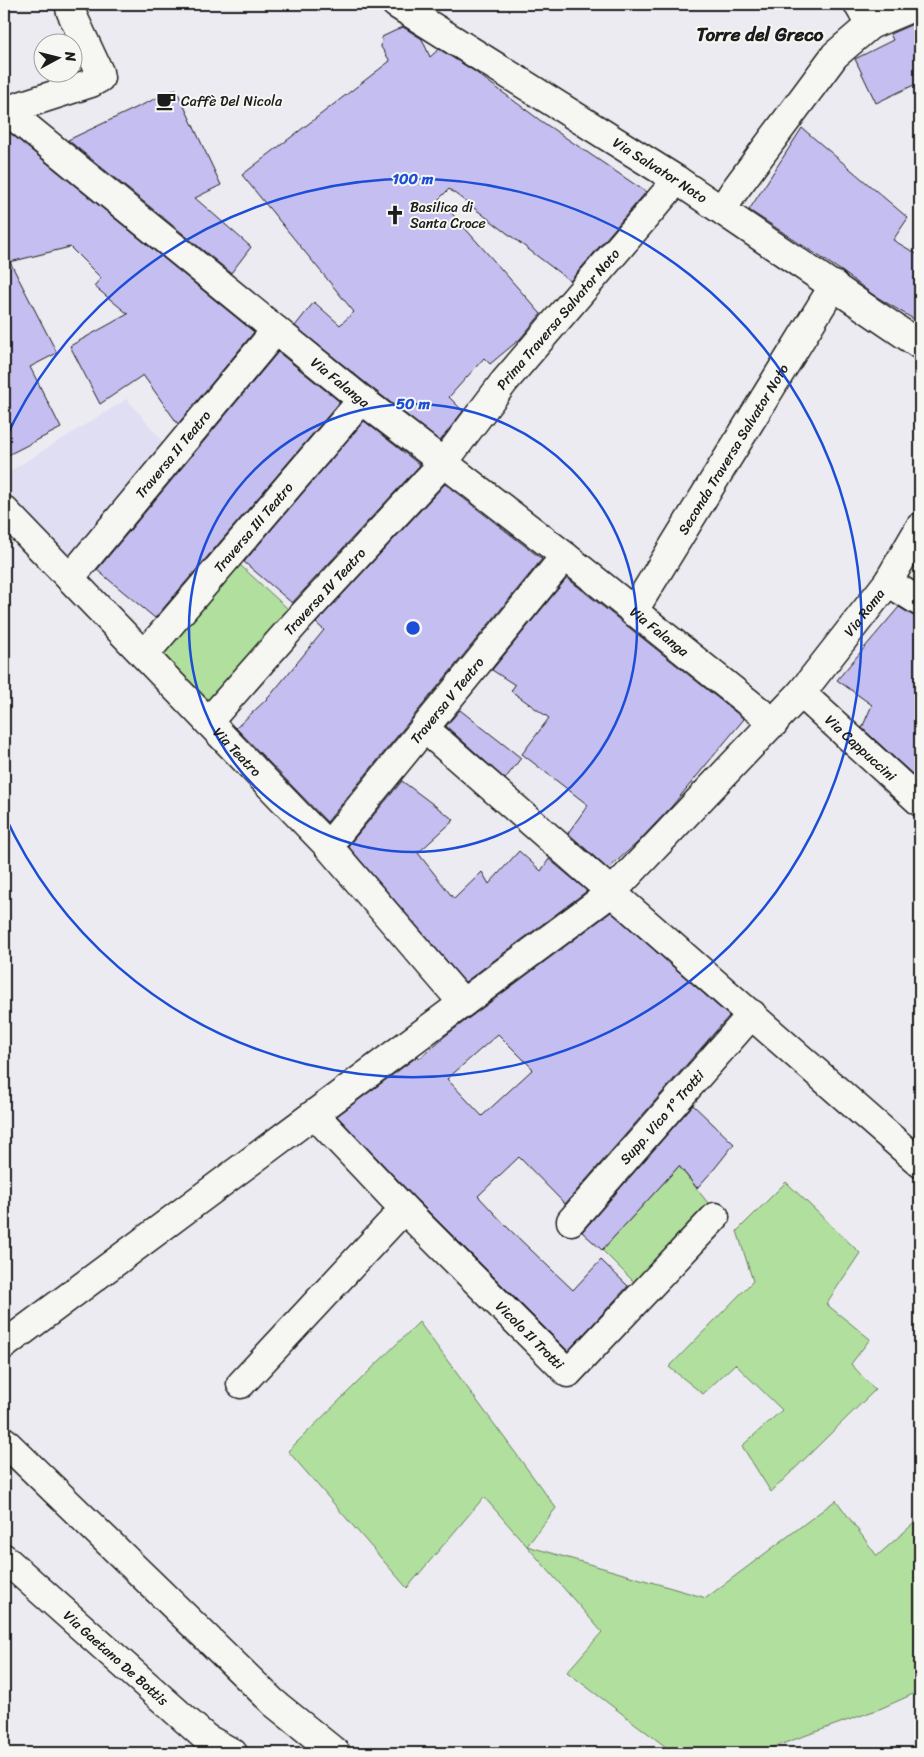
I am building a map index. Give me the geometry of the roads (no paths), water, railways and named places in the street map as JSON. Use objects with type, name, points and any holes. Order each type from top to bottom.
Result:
[{"type":"street","points":[[5,110],[91,83],[98,79],[100,75],[69,4]]},
{"type":"street","name":"Via Salvator Noto","points":[[396,4],[677,180],[920,345]]},
{"type":"street","points":[[722,210],[864,14],[920,4]]},
{"type":"street","name":"Via Falanga","points":[[5,110],[362,400],[565,556],[774,723]]},
{"type":"street","name":"Prima Traversa Salvator Noto","points":[[444,462],[504,382],[677,180]]},
{"type":"street","name":"Seconda Traversa Salvator Noto","points":[[633,612],[834,285]]},
{"type":"street","name":"Traversa II Teatro","points":[[70,578],[276,330]]},
{"type":"street","name":"Traversa III Teatro","points":[[144,655],[362,400]]},
{"type":"street","name":"Traversa IV Teatro","points":[[208,722],[299,619],[444,462]]},
{"type":"street","name":"Via Teatro","points":[[4,510],[328,846],[463,1003]]},
{"type":"street","name":"Via Roma","points":[[4,1345],[612,892],[801,693],[888,582],[920,527]]},
{"type":"street","name":"Traversa V Teatro","points":[[328,846],[565,556]]},
{"type":"street","points":[[888,582],[920,602]]},
{"type":"street","name":"Via Cappuccini","points":[[801,693],[920,802]]},
{"type":"street","points":[[424,728],[920,1163]]},
{"type":"street","name":"Supp. Vico 1° Trotti","points":[[571,1221],[752,1014]]},
{"type":"street","name":"Vicolo II Trotti","points":[[314,1114],[404,1208],[568,1373],[716,1217]]},
{"type":"street","points":[[241,1384],[404,1208]]},
{"type":"street","points":[[4,1441],[274,1704],[336,1753]]},
{"type":"street","name":"Via Gaetano De Bottis","points":[[4,1558],[206,1738],[233,1753]]},
{"type":"place","name":"Caffè Del Nicola","points":[[166,101]]},
{"type":"place","name":"Basilica di Santa Croce","points":[[395,215]]},
{"type":"district","name":"Torre del Greco","points":[[760,34]]}]
